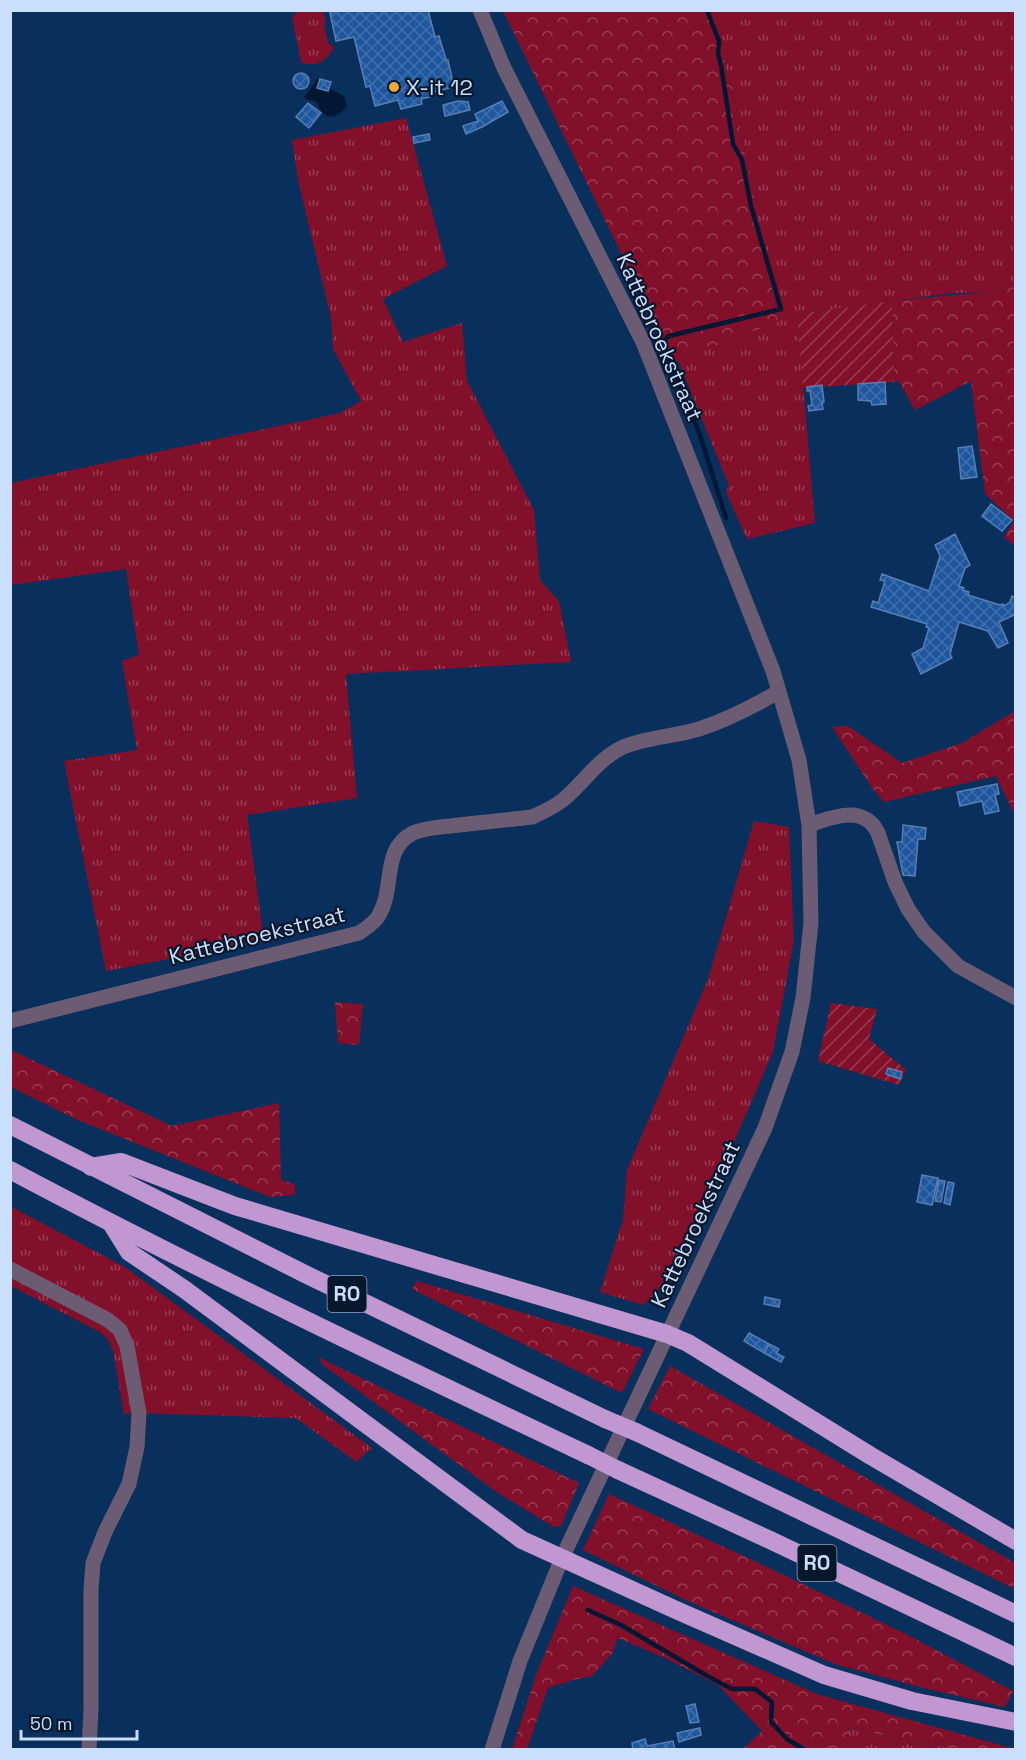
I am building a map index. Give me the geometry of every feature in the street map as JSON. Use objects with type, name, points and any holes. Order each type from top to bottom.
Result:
[{"type":"highway","name":"R0","points":[[10,1125],[309,1276],[1016,1614]]},
{"type":"highway","points":[[91,1167],[121,1162],[235,1206],[667,1334],[688,1343],[871,1456],[1016,1541]]},
{"type":"highway","name":"R0","points":[[10,1170],[292,1313],[618,1470],[1016,1657]]},
{"type":"highway","points":[[111,1223],[129,1252],[184,1289],[522,1540],[824,1675],[912,1701],[1016,1722]]},
{"type":"street","name":"Kattebroekstraat","points":[[480,10],[504,68],[643,342],[773,671],[799,760],[809,825],[812,923],[803,998],[792,1052],[765,1128],[562,1558],[520,1661],[492,1749]]},
{"type":"street","name":"Kattebroekstraat","points":[[10,1021],[359,933],[378,918],[384,903],[396,849],[403,840],[414,833],[430,828],[532,817],[562,801],[594,768],[625,746],[700,729],[754,706],[778,692]]},
{"type":"street","points":[[809,825],[844,815],[867,818],[878,833],[895,882],[908,909],[924,932],[958,966],[1016,998]]},
{"type":"street","points":[[10,1269],[108,1320],[120,1330],[127,1346],[139,1413],[137,1447],[129,1484],[105,1532],[93,1563],[89,1749]]},
{"type":"green space","points":[[296,11],[323,11],[328,43],[334,47],[328,56],[316,64],[301,62],[292,17]]},
{"type":"green space","points":[[503,11],[708,11],[732,87],[778,316],[797,314],[674,362]]},
{"type":"green space","points":[[708,11],[1015,11],[1015,287],[797,314],[815,523],[747,539],[726,492],[729,486],[678,360],[794,315],[778,316],[732,87]]},
{"type":"green space","points":[[406,118],[447,266],[383,299],[403,342],[462,323],[467,381],[534,510],[540,580],[559,601],[571,662],[346,674],[357,798],[247,815],[264,941],[106,971],[64,761],[137,750],[122,661],[139,655],[126,569],[11,585],[11,483],[340,413],[361,401],[333,349],[331,318],[298,180],[292,140]]},
{"type":"green space","points":[[1016,287],[1015,546],[1004,537],[1014,521],[985,494],[971,381],[915,410],[898,380],[894,382],[892,301]]},
{"type":"green space","points":[[892,301],[894,382],[803,388],[797,314]]},
{"type":"green space","points":[[1015,711],[1015,816],[996,776],[884,802],[832,727],[848,726],[902,763],[962,743]]},
{"type":"green space","points":[[754,821],[789,827],[794,940],[773,1052],[697,1227],[656,1293],[643,1305],[600,1292],[623,1219],[627,1170],[708,979]]},
{"type":"green space","points":[[335,1002],[363,1004],[359,1045],[338,1043]]},
{"type":"green space","points":[[831,1003],[877,1009],[869,1039],[906,1070],[899,1085],[818,1061]]},
{"type":"green space","points":[[11,1050],[172,1126],[279,1103],[281,1180],[295,1184],[295,1195],[270,1197],[78,1120],[11,1087]]},
{"type":"green space","points":[[10,1206],[125,1267],[372,1448],[356,1462],[296,1418],[124,1414],[113,1350],[108,1340],[100,1332],[11,1286]]},
{"type":"green space","points":[[417,1281],[644,1349],[622,1393],[412,1289]]},
{"type":"green space","points":[[318,1357],[579,1483],[561,1526],[554,1527],[498,1493],[323,1365]]},
{"type":"green space","points":[[670,1366],[1015,1563],[1015,1589],[648,1409]]},
{"type":"green space","points":[[609,1494],[906,1634],[1013,1691],[1005,1707],[835,1664],[688,1601],[583,1550]]},
{"type":"green space","points":[[573,1586],[817,1694],[1015,1749],[954,1749],[847,1728],[853,1749],[743,1749],[762,1731],[718,1685],[667,1659],[618,1638],[612,1654],[592,1676],[548,1688],[527,1749],[512,1749],[536,1675]]},
{"type":"green space","points":[[846,1728],[954,1749],[853,1749]]},
{"type":"water","points":[[317,79],[320,81],[317,88],[327,91],[331,89],[344,96],[347,106],[342,112],[335,116],[328,116],[321,111],[316,101],[304,97]]},
{"type":"building","points":[[332,10],[428,10],[435,37],[439,36],[446,60],[448,60],[454,87],[429,93],[430,97],[421,99],[422,104],[401,109],[398,100],[375,106],[370,86],[366,87],[354,37],[336,41],[330,13]]},
{"type":"building","points":[[298,73],[304,73],[309,81],[307,87],[298,89],[293,84],[293,78]]},
{"type":"building","points":[[320,79],[331,82],[328,91],[317,88]]},
{"type":"building","points":[[458,101],[468,102],[470,110],[445,116],[443,105]]},
{"type":"building","points":[[502,101],[508,112],[466,134],[463,126],[478,121],[475,114]]},
{"type":"building","points":[[308,103],[321,113],[309,128],[296,117]]},
{"type":"building","points":[[429,134],[430,140],[414,143],[413,137]]},
{"type":"building","points":[[885,382],[886,404],[872,405],[871,401],[858,400],[858,384]]},
{"type":"building","points":[[822,385],[823,409],[809,411],[808,406],[812,405],[810,391],[807,391],[807,387]]},
{"type":"building","points":[[972,446],[977,477],[961,479],[958,448]]},
{"type":"building","points":[[991,504],[1012,520],[1002,531],[982,516]]},
{"type":"building","points":[[955,534],[970,565],[965,568],[959,586],[969,592],[968,595],[1004,606],[1010,602],[1012,596],[1016,598],[1016,614],[999,622],[1008,643],[998,648],[988,631],[959,622],[950,654],[952,658],[921,674],[912,654],[923,648],[929,628],[926,627],[927,624],[871,607],[873,601],[878,603],[885,581],[880,580],[882,574],[929,591],[940,556],[935,545]]},
{"type":"building","points":[[997,784],[999,794],[995,795],[999,811],[985,814],[982,801],[960,806],[957,792]]},
{"type":"building","points":[[903,825],[926,828],[925,839],[918,839],[915,876],[903,875],[897,842],[902,842]]},
{"type":"building","points":[[888,1068],[902,1072],[900,1079],[886,1074]]},
{"type":"building","points":[[922,1175],[938,1178],[932,1205],[917,1202]]},
{"type":"building","points":[[939,1180],[945,1181],[941,1202],[935,1201]]},
{"type":"building","points":[[948,1182],[954,1183],[950,1205],[944,1203]]},
{"type":"building","points":[[765,1297],[780,1300],[779,1307],[764,1304]]},
{"type":"building","points":[[749,1333],[769,1344],[764,1353],[744,1341]]},
{"type":"building","points":[[769,1344],[779,1349],[776,1353],[784,1357],[781,1362],[764,1353]]},
{"type":"building","points":[[695,1704],[699,1722],[690,1723],[686,1706]]},
{"type":"building","points":[[700,1728],[701,1735],[679,1742],[677,1733]]},
{"type":"building","points":[[645,1739],[647,1746],[673,1741],[675,1750],[633,1750],[632,1743]]},
{"type":"waterway","points":[[707,10],[719,41],[718,54],[733,144],[742,160],[751,206],[781,309],[669,336],[662,342],[700,435],[726,518]]},
{"type":"waterway","points":[[588,1610],[621,1625],[732,1689],[755,1689],[772,1702],[771,1722],[788,1740],[806,1750]]},
{"type":"place","name":"X-it 12","points":[[394,87]]}]
